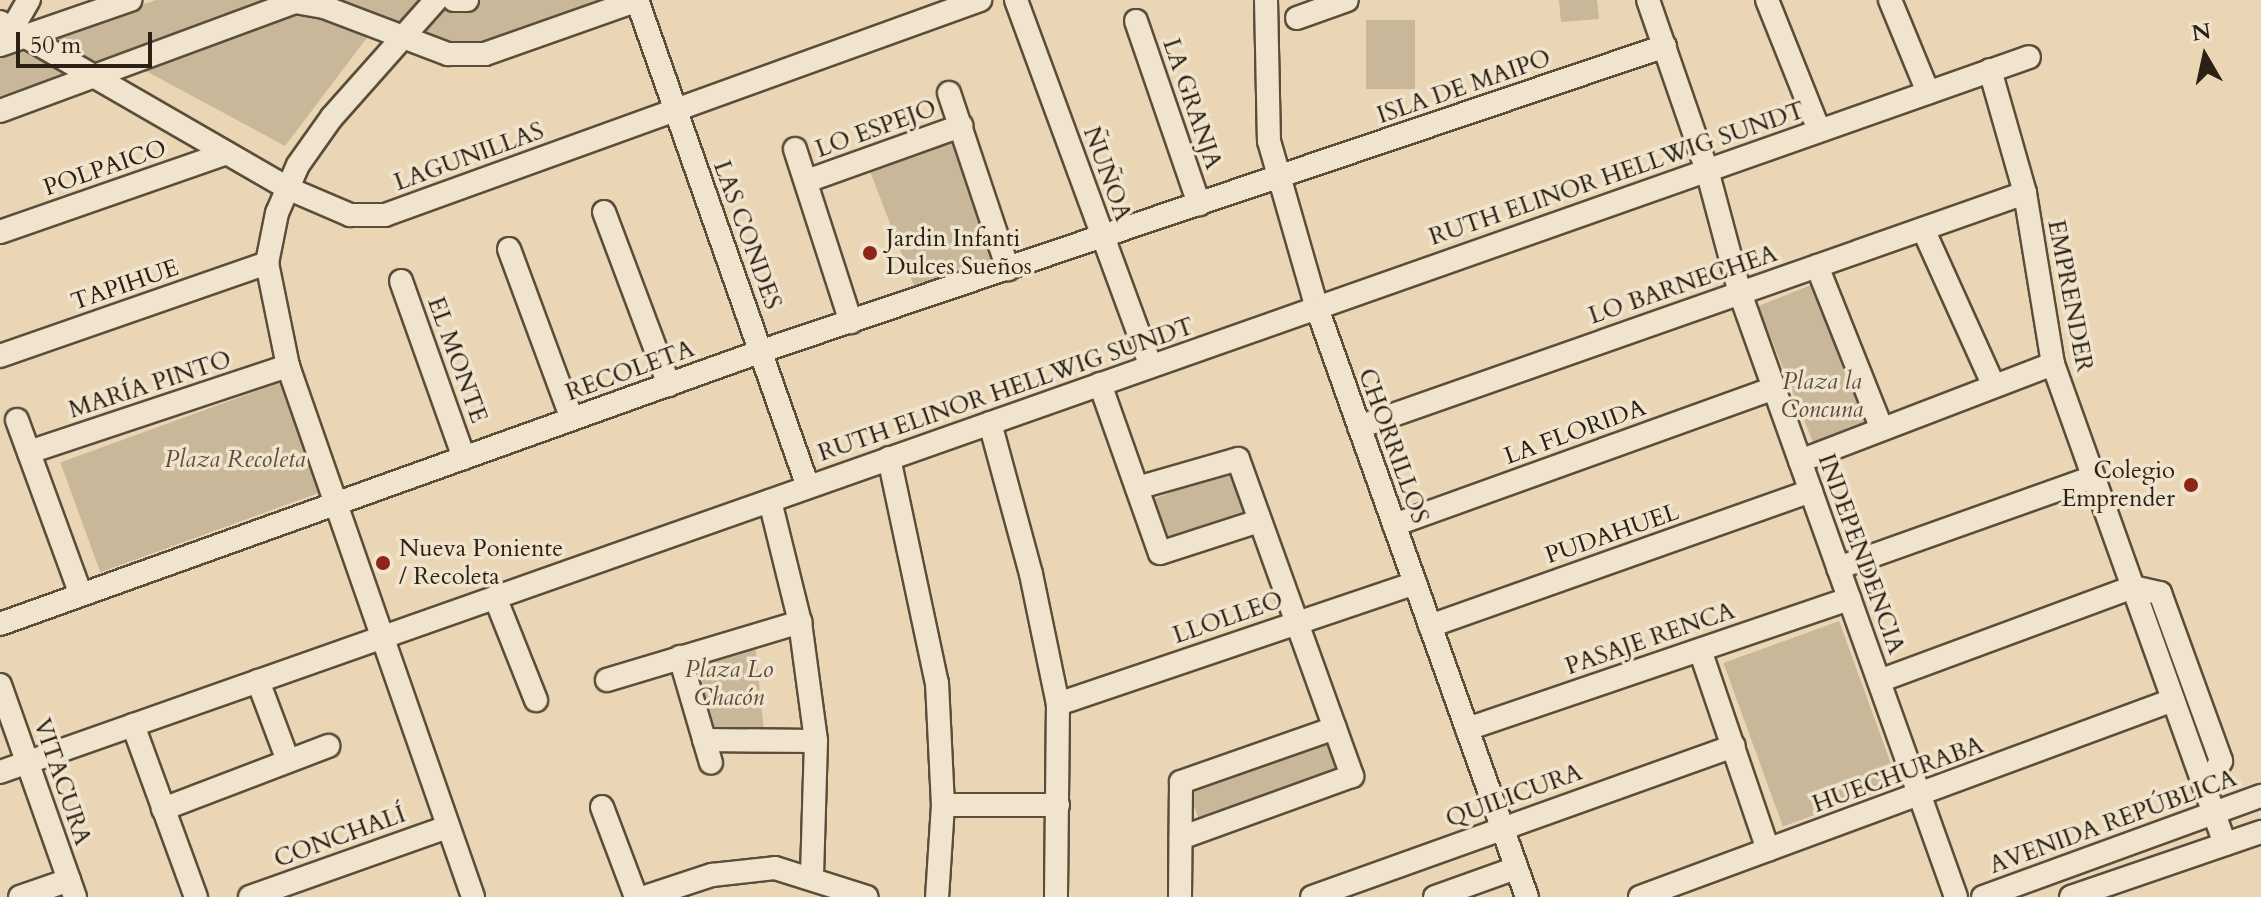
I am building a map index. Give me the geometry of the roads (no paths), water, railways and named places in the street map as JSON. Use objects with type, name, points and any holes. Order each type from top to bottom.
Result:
[{"type":"street","points":[[9,33],[29,0]]},
{"type":"street","points":[[9,33],[130,0]]},
{"type":"street","points":[[436,0],[315,139],[287,188],[267,263],[288,366],[473,897]]},
{"type":"street","points":[[454,0],[467,0]]},
{"type":"street","points":[[0,111],[295,2],[324,7],[401,40],[448,54],[485,54],[638,0]]},
{"type":"street","name":"LAS CONDES","points":[[638,0],[674,111],[808,487]]},
{"type":"street","name":"LAGUNILLAS","points":[[9,33],[96,77],[287,188],[350,215],[385,215],[980,0]]},
{"type":"street","name":"ÑUÑOA","points":[[1016,0],[1151,366]]},
{"type":"street","name":"CHORRILLOS","points":[[1266,0],[1269,141],[1317,308],[1527,897]]},
{"type":"street","points":[[1297,18],[1347,0]]},
{"type":"street","name":"INDEPENDENCIA","points":[[1648,0],[1707,170],[1740,293],[1956,897]]},
{"type":"street","points":[[1767,0],[1819,130]]},
{"type":"street","points":[[1890,0],[1928,92]]},
{"type":"street","name":"LA GRANJA","points":[[1136,21],[1199,204]]},
{"type":"street","name":"ISLA DE MAIPO","points":[[1281,178],[1665,46]]},
{"type":"street","name":"RUTH ELINOR HELLWIG SUNDT","points":[[0,772],[2029,57]]},
{"type":"street","name":"EMPRENDER","points":[[1990,70],[2025,193],[2053,364],[2225,844]]},
{"type":"street","points":[[949,93],[1008,269]]},
{"type":"street","name":"LO ESPEJO","points":[[807,181],[961,126]]},
{"type":"street","points":[[795,149],[851,322]]},
{"type":"street","name":"POLPAICO","points":[[0,232],[227,153]]},
{"type":"street","name":"RECOLETA","points":[[0,624],[762,351],[1281,178]]},
{"type":"street","name":"LO BARNECHEA","points":[[1359,427],[2025,193]]},
{"type":"street","points":[[604,212],[669,385]]},
{"type":"street","points":[[1923,229],[1994,386]]},
{"type":"street","points":[[509,249],[572,419]]},
{"type":"street","name":"TAPIHUE","points":[[0,356],[267,263]]},
{"type":"street","points":[[1817,266],[1882,429]]},
{"type":"street","name":"EL MONTE","points":[[401,281],[464,458]]},
{"type":"street","points":[[1800,461],[2053,364]]},
{"type":"street","name":"MARÍA PINTO","points":[[29,452],[288,366]]},
{"type":"street","points":[[1100,384],[1160,553],[1259,521]]},
{"type":"street","name":"LA FLORIDA","points":[[1394,525],[1774,388]]},
{"type":"street","points":[[17,420],[81,595]]},
{"type":"street","points":[[990,423],[1031,574],[1058,704],[1056,897]]},
{"type":"street","points":[[889,458],[937,683],[943,805],[937,897]]},
{"type":"street","points":[[1137,488],[1238,459],[1352,776],[1181,838]]},
{"type":"street","points":[[1838,568],[2093,477]]},
{"type":"street","name":"PUDAHUEL","points":[[1430,626],[1811,491]]},
{"type":"street","points":[[770,501],[800,622],[816,741],[812,876]]},
{"type":"street","name":"LLOLLEO","points":[[1058,704],[1415,583]]},
{"type":"street","points":[[1879,681],[2133,587],[2160,593],[2221,761],[2205,789]]},
{"type":"street","points":[[495,597],[536,700]]},
{"type":"street","name":"PASAJE RENCA","points":[[1467,729],[1849,599]]},
{"type":"street","points":[[607,680],[800,622]]},
{"type":"street","points":[[1700,650],[1768,850]]},
{"type":"street","points":[[680,657],[711,763]]},
{"type":"street","points":[[258,681],[288,761]]},
{"type":"street","name":"VITACURA","points":[[0,685],[72,888]]},
{"type":"street","name":"HUECHURABA","points":[[1640,897],[2173,700]]},
{"type":"street","points":[[133,725],[196,897]]},
{"type":"street","points":[[1180,897],[1181,782],[1335,728]]},
{"type":"street","points":[[704,740],[816,741]]},
{"type":"street","points":[[163,809],[328,746]]},
{"type":"street","name":"QUILICURA","points":[[1312,897],[1734,746]]},
{"type":"street","name":"AVENIDA REPÚBLICA","points":[[1983,897],[2261,796]]},
{"type":"street","points":[[943,805],[1058,805]]},
{"type":"street","points":[[602,807],[636,897]]},
{"type":"street","name":"CONCHALÍ","points":[[250,897],[448,827]]},
{"type":"street","points":[[2071,897],[2261,832]]},
{"type":"street","points":[[645,897],[733,870],[775,868],[812,876],[867,897]]},
{"type":"street","points":[[1435,897],[1516,868]]},
{"type":"street","points":[[20,897],[72,888]]},
{"type":"place","name":"Jardin Infanti Dulces Sueños","points":[[870,253]]},
{"type":"place","name":"Colegio Emprender","points":[[2191,485]]},
{"type":"place","name":"Nueva Poniente / Recoleta","points":[[383,563]]},
{"type":"park label","name":"Plaza la Concuna","points":[[1822,396]]},
{"type":"park label","name":"Plaza Recoleta","points":[[235,460]]},
{"type":"park label","name":"Plaza Lo Chacón","points":[[729,684]]}]
